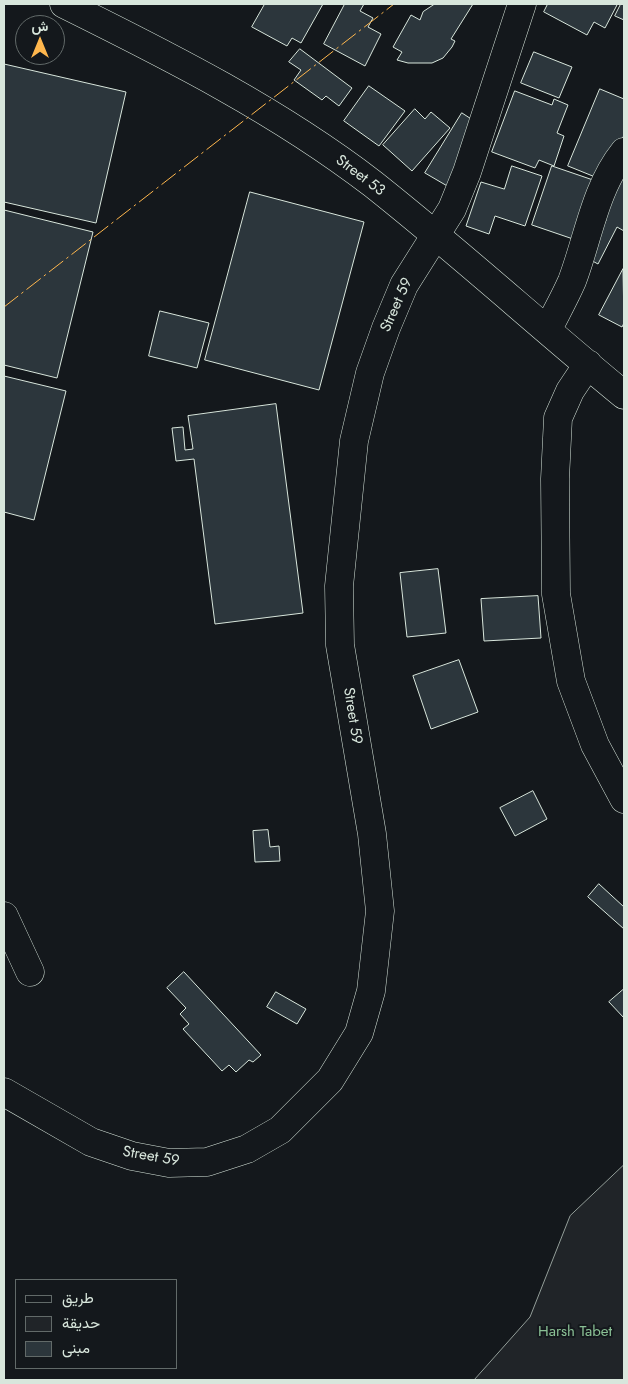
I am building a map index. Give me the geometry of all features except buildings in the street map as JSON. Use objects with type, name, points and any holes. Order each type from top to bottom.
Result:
[{"type":"street","name":"Street 53","points":[[64,4],[244,96],[372,184],[548,329],[624,395]]},
{"type":"street","name":"Street 59","points":[[4,1092],[91,1142],[116,1151],[169,1163],[207,1162],[247,1149],[280,1130],[330,1080],[359,1033],[371,990],[380,911],[372,834],[340,645],[339,586],[354,441],[370,373],[404,285],[452,209],[467,172],[522,4]]},
{"type":"street","points":[[548,329],[572,281],[590,223],[604,188],[616,163],[624,152]]},
{"type":"street","points":[[588,364],[570,390],[558,418],[555,479],[556,594],[571,681],[595,746],[624,799]]},
{"type":"street","points":[[4,916],[30,972]]},
{"type":"green space","name":"Harsh Tabet","points":[[624,1165],[624,1380],[474,1380],[530,1317],[570,1216]]},
{"type":"power","points":[[4,307],[394,4]]}]
